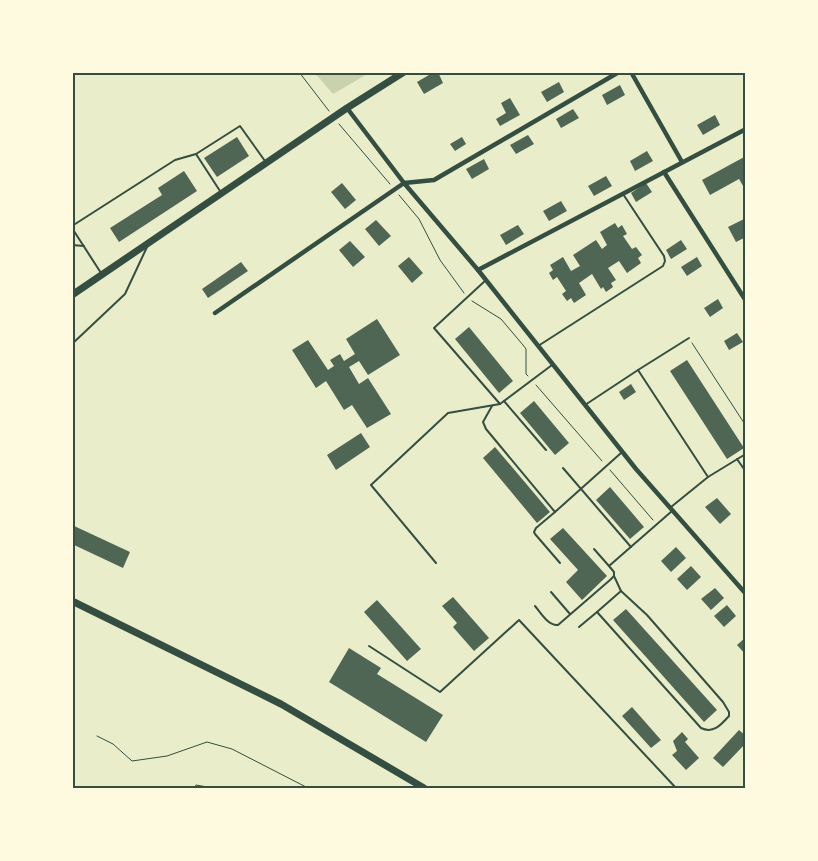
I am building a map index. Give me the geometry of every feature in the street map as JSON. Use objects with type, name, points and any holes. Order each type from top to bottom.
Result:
[{"type":"main road","points":[[72,295],[347,108],[404,72]]},
{"type":"main road","points":[[72,601],[281,704],[424,788]]},
{"type":"street","points":[[215,313],[404,183],[434,180],[619,72]]},
{"type":"street","points":[[631,72],[682,162]]},
{"type":"street","points":[[347,108],[404,183],[478,270],[623,452],[746,594]]},
{"type":"street","points":[[478,270],[746,129]]},
{"type":"street","points":[[664,172],[746,301]]},
{"type":"lane","points":[[103,275],[72,227],[175,160],[196,154],[240,126],[266,164]]},
{"type":"lane","points":[[196,154],[222,194]]},
{"type":"lane","points":[[538,346],[663,266],[665,262],[664,256],[623,193]]},
{"type":"lane","points":[[72,245],[84,246]]},
{"type":"lane","points":[[72,344],[125,294],[148,245]]},
{"type":"lane","points":[[486,280],[434,328],[500,404]]},
{"type":"lane","points":[[585,405],[689,338]]},
{"type":"lane","points":[[436,563],[371,484],[448,413],[500,404],[553,364]]},
{"type":"lane","points":[[638,370],[708,477]]},
{"type":"lane","points":[[504,401],[546,450]]},
{"type":"lane","points":[[492,406],[483,422],[486,430],[555,512]]},
{"type":"lane","points":[[560,563],[534,532],[536,528],[623,452]]},
{"type":"lane","points":[[609,566],[708,477],[744,454]]},
{"type":"lane","points":[[736,458],[746,472]]},
{"type":"lane","points":[[563,468],[631,547]]},
{"type":"lane","points":[[594,549],[614,572],[621,591],[647,615],[723,702],[729,712],[729,716],[713,730],[706,731],[701,728],[597,612]]},
{"type":"lane","points":[[535,606],[550,624],[555,626],[614,576]]},
{"type":"lane","points":[[579,626],[621,591]]},
{"type":"lane","points":[[551,592],[570,614]]},
{"type":"lane","points":[[368,646],[440,692],[519,620],[676,788]]},
{"type":"path","points":[[299,72],[334,118],[419,219],[440,260],[468,297],[474,304],[501,320],[523,345],[526,349],[526,374],[657,524]]},
{"type":"path","points":[[689,338],[746,426]]},
{"type":"path","points":[[97,736],[113,744],[132,761],[166,756],[206,742],[232,750],[308,788]]},
{"type":"path","points":[[194,788],[196,784],[213,788]]},
{"type":"green space","points":[[315,73],[369,73],[333,94]]},
{"type":"building","points":[[434,72],[438,72],[443,83],[424,94],[417,82]]},
{"type":"building","points":[[559,82],[564,92],[547,102],[541,92]]},
{"type":"building","points":[[620,85],[625,95],[607,105],[602,95]]},
{"type":"building","points":[[510,98],[520,115],[500,126],[496,119],[506,113],[501,103]]},
{"type":"building","points":[[573,109],[579,118],[561,128],[556,119]]},
{"type":"building","points":[[715,115],[720,125],[703,135],[697,125]]},
{"type":"building","points":[[528,135],[534,144],[516,154],[510,145]]},
{"type":"building","points":[[237,137],[249,156],[217,177],[204,158]]},
{"type":"building","points":[[462,137],[466,144],[455,151],[450,144]]},
{"type":"building","points":[[647,151],[653,161],[635,171],[630,161]]},
{"type":"building","points":[[746,156],[746,191],[739,179],[710,195],[702,180]]},
{"type":"building","points":[[484,159],[489,169],[472,179],[466,169]]},
{"type":"building","points":[[184,171],[197,191],[119,242],[110,228],[162,195],[158,188]]},
{"type":"building","points":[[606,176],[612,186],[594,196],[588,186]]},
{"type":"building","points":[[342,183],[356,200],[345,209],[331,192]]},
{"type":"building","points":[[646,183],[652,192],[636,202],[631,193]]},
{"type":"building","points":[[561,201],[567,211],[549,221],[543,211]]},
{"type":"building","points":[[746,218],[746,237],[736,242],[728,227]]},
{"type":"building","points":[[376,220],[391,236],[379,246],[365,229]]},
{"type":"building","points":[[615,223],[618,228],[622,225],[627,234],[623,236],[632,249],[636,247],[642,255],[638,258],[641,263],[627,273],[619,261],[608,268],[616,280],[611,283],[613,287],[606,292],[603,287],[601,289],[592,274],[579,283],[586,295],[574,303],[571,298],[567,301],[562,294],[566,291],[557,277],[553,280],[549,273],[553,270],[550,265],[563,257],[571,271],[580,266],[573,255],[596,240],[602,249],[607,245],[600,232]]},
{"type":"building","points":[[518,225],[524,234],[506,245],[500,235]]},
{"type":"building","points":[[681,240],[687,249],[671,259],[666,250]]},
{"type":"building","points":[[350,241],[365,257],[353,267],[339,250]]},
{"type":"building","points":[[409,257],[423,273],[412,283],[398,266]]},
{"type":"building","points":[[697,257],[702,266],[687,276],[681,267]]},
{"type":"building","points":[[241,262],[248,271],[208,298],[202,289]]},
{"type":"building","points":[[718,299],[723,308],[710,317],[704,308]]},
{"type":"building","points":[[377,319],[400,355],[368,375],[359,361],[349,367],[359,384],[368,378],[391,414],[367,428],[352,405],[344,410],[326,381],[316,388],[292,350],[308,340],[328,370],[334,366],[330,360],[340,354],[344,361],[355,354],[346,339]]},
{"type":"building","points":[[469,327],[513,381],[499,393],[455,339]]},
{"type":"building","points":[[737,333],[743,342],[729,350],[724,341]]},
{"type":"building","points":[[687,360],[744,448],[727,459],[670,371]]},
{"type":"building","points":[[631,384],[636,392],[624,400],[619,392]]},
{"type":"building","points":[[534,401],[569,443],[555,455],[520,413]]},
{"type":"building","points":[[361,433],[370,447],[336,470],[327,455]]},
{"type":"building","points":[[495,447],[550,512],[537,523],[483,458]]},
{"type":"building","points":[[610,487],[644,527],[630,539],[596,500]]},
{"type":"building","points":[[717,498],[731,514],[720,524],[705,507]]},
{"type":"building","points":[[72,525],[130,552],[123,568],[72,544]]},
{"type":"building","points":[[563,528],[607,576],[582,600],[566,582],[578,570],[550,539]]},
{"type":"building","points":[[676,547],[686,558],[671,572],[661,561]]},
{"type":"building","points":[[691,566],[701,577],[687,590],[677,579]]},
{"type":"building","points":[[715,588],[724,598],[711,610],[701,599]]},
{"type":"building","points":[[453,597],[489,638],[474,651],[453,627],[457,623],[442,606]]},
{"type":"building","points":[[377,600],[421,649],[407,661],[364,612]]},
{"type":"building","points":[[727,605],[736,616],[724,627],[714,616]]},
{"type":"building","points":[[626,609],[717,710],[704,722],[613,620]]},
{"type":"building","points":[[746,637],[746,655],[737,645]]},
{"type":"building","points":[[349,648],[381,668],[377,674],[443,715],[426,742],[329,682]]},
{"type":"building","points":[[632,707],[661,740],[651,748],[622,716]]},
{"type":"building","points":[[739,730],[746,736],[746,743],[723,767],[713,758]]},
{"type":"building","points":[[682,732],[688,739],[685,742],[699,758],[686,770],[672,755],[677,751],[673,741]]}]
